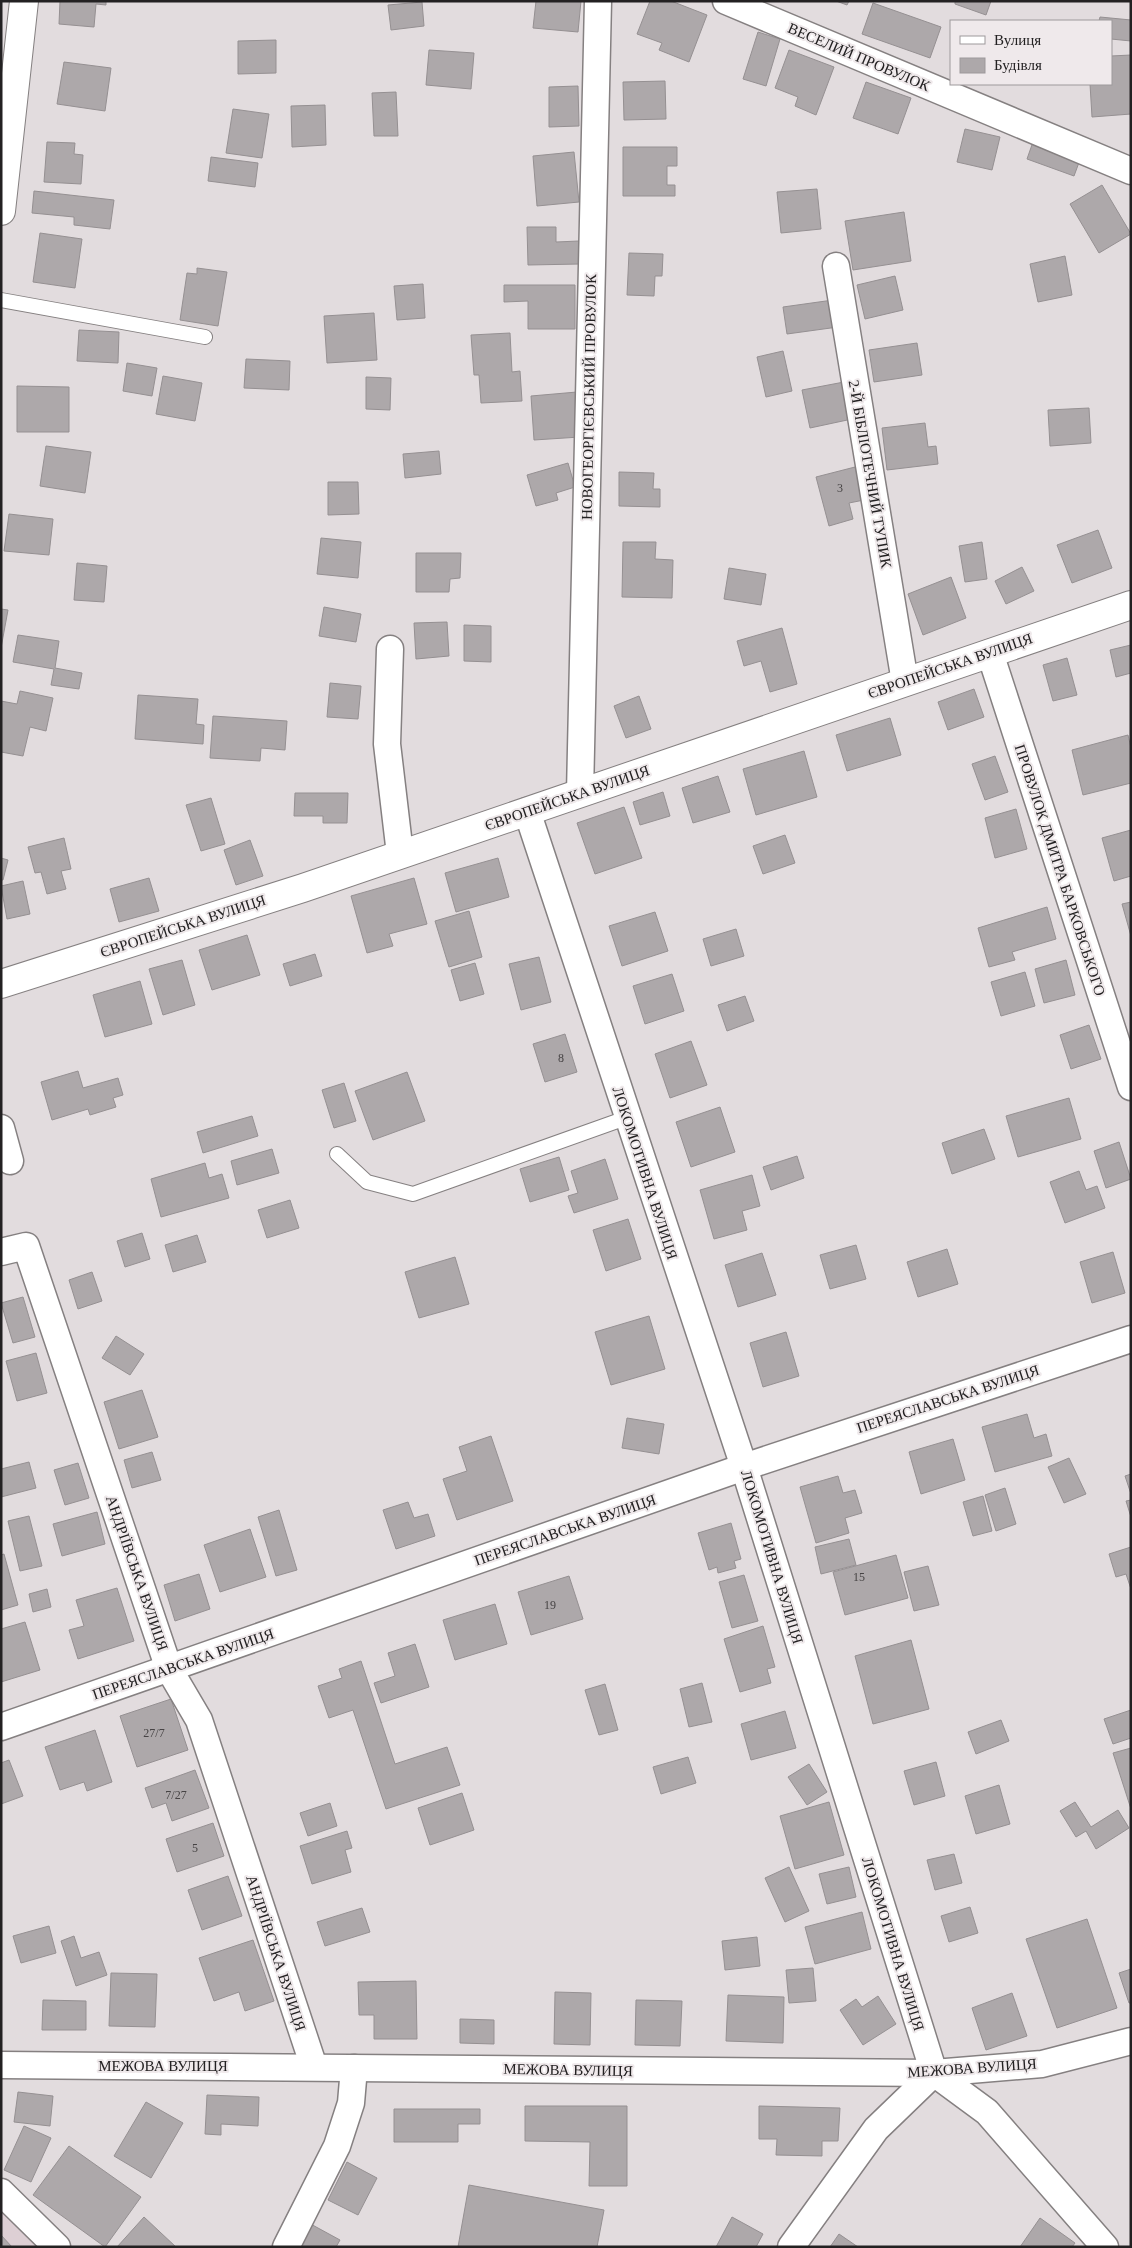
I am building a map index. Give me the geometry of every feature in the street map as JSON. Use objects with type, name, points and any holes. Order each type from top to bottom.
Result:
[{"type":"street","points":[[1,211],[24,1]]},
{"type":"street","name":"НОВОГЕОРГІЄВСЬКИЙ ПРОВУЛОК","points":[[580,793],[598,1]]},
{"type":"street","name":"ВЕСЕЛИЙ ПРОВУЛОК","points":[[726,1],[1131,171]]},
{"type":"street","name":"2-Й БІБЛІОТЕЧНИЙ ТУПИК","points":[[836,266],[905,682]]},
{"type":"street","name":"ЄВРОПЕЙСЬКА ВУЛИЦЯ","points":[[1,984],[400,854],[1131,605]]},
{"type":"street","points":[[390,649],[386,744],[400,854]]},
{"type":"street","name":"ПРОВУЛОК ДМИТРА БАРКОВСЬКОГО","points":[[990,653],[1131,1087]]},
{"type":"street","name":"ЛОКОМОТИВНА ВУЛИЦЯ","points":[[527,811],[626,1118],[744,1467],[934,2073]]},
{"type":"street","points":[[1,1128],[10,1161]]},
{"type":"street","name":"АНДРІЇВСЬКА ВУЛИЦЯ","points":[[14,1249],[170,1669],[199,1720],[314,2067]]},
{"type":"street","name":"ПЕРЕЯСЛАВСЬКА ВУЛИЦЯ","points":[[1,1727],[744,1467],[1131,1339]]},
{"type":"street","name":"МЕЖОВА ВУЛИЦЯ","points":[[1,2065],[934,2073],[1042,2064],[1131,2041]]},
{"type":"street","points":[[286,2247],[336,2146],[351,2103],[354,2068]]},
{"type":"street","points":[[791,2247],[876,2129],[934,2073],[987,2112],[1105,2247]]},
{"type":"street","points":[[1,2192],[57,2247]]},
{"type":"lane","points":[[1,300],[205,337]]},
{"type":"lane","points":[[337,1154],[367,1182],[413,1194],[626,1118]]},
{"type":"shaded area","points":[[1,2204],[39,2247],[1,2247]]},
{"type":"building","points":[[60,1],[106,1],[106,5],[96,4],[94,27],[59,24]]},
{"type":"building","points":[[536,1],[581,1],[578,32],[533,28]]},
{"type":"building","points":[[650,1],[671,1],[707,15],[689,62],[659,50],[662,43],[637,34]]},
{"type":"building","points":[[836,1],[849,1],[847,5]]},
{"type":"building","points":[[955,1],[991,1],[986,15],[955,4]]},
{"type":"building","points":[[422,2],[424,26],[391,30],[388,5]]},
{"type":"building","points":[[873,3],[941,27],[930,58],[862,34]]},
{"type":"building","points":[[1100,17],[1131,20],[1131,41],[1112,39],[1112,20],[1099,20]]},
{"type":"building","points":[[758,32],[780,39],[766,86],[743,79]]},
{"type":"building","points":[[276,40],[276,73],[238,74],[238,41]]},
{"type":"building","points":[[429,50],[474,53],[471,89],[426,85]]},
{"type":"building","points":[[789,50],[834,67],[816,115],[795,106],[798,97],[775,88]]},
{"type":"building","points":[[1131,55],[1131,114],[1092,117],[1090,85],[1112,85],[1112,56]]},
{"type":"building","points":[[64,62],[111,68],[105,111],[57,104]]},
{"type":"building","points":[[665,81],[666,119],[624,120],[623,82]]},
{"type":"building","points":[[866,82],[911,98],[898,134],[853,118]]},
{"type":"building","points":[[578,86],[579,126],[549,127],[549,87]]},
{"type":"building","points":[[396,92],[398,136],[374,136],[372,93]]},
{"type":"building","points":[[325,105],[326,145],[292,147],[291,106]]},
{"type":"building","points":[[233,109],[269,114],[262,158],[226,153]]},
{"type":"building","points":[[965,129],[1000,137],[992,170],[957,162]]},
{"type":"building","points":[[1034,139],[1081,157],[1074,176],[1027,159]]},
{"type":"building","points":[[47,142],[75,143],[74,154],[83,155],[81,184],[44,182]]},
{"type":"building","points":[[623,147],[677,147],[677,166],[667,166],[667,185],[675,185],[675,196],[623,196]]},
{"type":"building","points":[[574,152],[579,202],[537,206],[533,156]]},
{"type":"building","points":[[211,157],[258,163],[255,187],[208,181]]},
{"type":"building","points":[[1102,185],[1131,234],[1099,253],[1070,204]]},
{"type":"building","points":[[817,189],[821,229],[781,233],[777,192]]},
{"type":"building","points":[[34,191],[114,200],[110,229],[74,225],[74,217],[32,213]]},
{"type":"building","points":[[904,212],[911,261],[853,270],[845,221]]},
{"type":"building","points":[[527,227],[556,227],[556,242],[579,241],[580,264],[528,265]]},
{"type":"building","points":[[40,233],[82,239],[75,288],[33,282]]},
{"type":"building","points":[[629,253],[663,254],[662,276],[655,276],[654,296],[627,295]]},
{"type":"building","points":[[1065,256],[1072,295],[1038,302],[1030,264]]},
{"type":"building","points":[[197,268],[227,272],[218,326],[180,320],[187,273],[197,274]]},
{"type":"building","points":[[895,276],[903,310],[865,319],[857,285]]},
{"type":"building","points":[[423,284],[425,318],[397,320],[394,286]]},
{"type":"building","points":[[504,285],[575,285],[575,329],[528,329],[528,301],[504,302]]},
{"type":"building","points":[[833,300],[838,327],[787,334],[783,307]]},
{"type":"building","points":[[374,313],[377,360],[327,363],[324,316]]},
{"type":"building","points":[[79,330],[119,332],[118,363],[77,361]]},
{"type":"building","points":[[510,333],[512,372],[520,371],[522,401],[481,403],[479,375],[474,375],[471,335]]},
{"type":"building","points":[[917,343],[922,375],[874,382],[869,350]]},
{"type":"building","points":[[783,351],[792,391],[766,397],[757,357]]},
{"type":"building","points":[[246,359],[290,361],[289,390],[244,388]]},
{"type":"building","points":[[127,363],[157,368],[152,396],[123,391]]},
{"type":"building","points":[[163,376],[202,383],[195,421],[156,414]]},
{"type":"building","points":[[366,377],[391,378],[390,410],[366,409]]},
{"type":"building","points":[[844,382],[852,419],[810,428],[802,390]]},
{"type":"building","points":[[17,386],[69,387],[69,432],[17,432]]},
{"type":"building","points":[[577,392],[580,437],[534,440],[531,396]]},
{"type":"building","points":[[1089,408],[1091,443],[1050,446],[1048,410]]},
{"type":"building","points":[[925,423],[928,447],[936,446],[938,464],[887,470],[882,428]]},
{"type":"building","points":[[46,446],[91,452],[85,493],[40,486]]},
{"type":"building","points":[[439,451],[441,474],[405,478],[403,454]]},
{"type":"building","points":[[568,463],[575,487],[556,493],[558,500],[536,506],[527,475]]},
{"type":"building","points":[[855,467],[864,500],[849,503],[853,519],[829,526],[816,477]]},
{"type":"building","points":[[619,472],[654,473],[653,489],[660,489],[660,507],[619,506]]},
{"type":"building","points":[[328,482],[358,482],[359,514],[328,515]]},
{"type":"building","points":[[9,514],[53,519],[49,555],[4,551]]},
{"type":"building","points":[[1098,530],[1112,568],[1072,583],[1057,545]]},
{"type":"building","points":[[321,538],[361,542],[358,578],[317,574]]},
{"type":"building","points":[[623,542],[656,542],[655,559],[673,560],[672,598],[622,597]]},
{"type":"building","points":[[982,542],[987,579],[965,582],[959,546]]},
{"type":"building","points":[[416,553],[461,553],[460,578],[450,579],[449,592],[416,592]]},
{"type":"building","points":[[77,563],[107,566],[104,602],[74,600]]},
{"type":"building","points":[[1022,567],[1034,591],[1006,604],[995,581]]},
{"type":"building","points":[[729,568],[766,574],[761,605],[724,599]]},
{"type":"building","points":[[951,577],[966,618],[923,635],[908,594]]},
{"type":"building","points":[[324,607],[361,614],[356,642],[319,636]]},
{"type":"building","points":[[1,609],[8,610],[1,648]]},
{"type":"building","points":[[447,622],[449,656],[416,659],[414,623]]},
{"type":"building","points":[[464,625],[491,626],[491,662],[464,661]]},
{"type":"building","points":[[782,628],[797,684],[770,692],[761,661],[744,666],[737,641]]},
{"type":"building","points":[[18,635],[59,641],[55,668],[82,673],[79,689],[51,685],[54,669],[13,662]]},
{"type":"building","points":[[1131,645],[1131,673],[1116,677],[1110,650]]},
{"type":"building","points":[[1067,658],[1077,695],[1053,701],[1043,665]]},
{"type":"building","points":[[330,683],[361,686],[358,719],[327,717]]},
{"type":"building","points":[[974,689],[984,717],[948,730],[938,702]]},
{"type":"building","points":[[20,691],[53,698],[46,731],[30,727],[23,756],[1,752],[1,701],[17,704]]},
{"type":"building","points":[[138,695],[198,699],[196,724],[204,725],[203,744],[135,739]]},
{"type":"building","points":[[639,696],[651,729],[626,738],[614,706]]},
{"type":"building","points":[[213,716],[287,721],[285,750],[261,748],[260,761],[210,758]]},
{"type":"building","points":[[890,718],[901,755],[847,771],[836,735]]},
{"type":"building","points":[[1128,735],[1131,748],[1131,783],[1083,795],[1072,750]]},
{"type":"building","points":[[804,751],[817,797],[756,815],[743,769]]},
{"type":"building","points":[[995,756],[1008,792],[985,800],[972,764]]},
{"type":"building","points":[[718,776],[730,812],[693,823],[682,788]]},
{"type":"building","points":[[663,792],[670,816],[640,825],[633,802]]},
{"type":"building","points":[[295,793],[348,793],[347,823],[323,823],[323,816],[294,816]]},
{"type":"building","points":[[211,798],[225,844],[201,851],[186,805]]},
{"type":"building","points":[[624,807],[642,858],[595,874],[577,823]]},
{"type":"building","points":[[1016,809],[1027,849],[995,858],[985,818]]},
{"type":"building","points":[[1131,830],[1131,876],[1114,881],[1102,838]]},
{"type":"building","points":[[785,835],[795,863],[763,874],[753,846]]},
{"type":"building","points":[[64,838],[71,869],[61,871],[66,889],[47,894],[41,872],[35,873],[28,847]]},
{"type":"building","points":[[250,840],[263,876],[236,885],[224,850]]},
{"type":"building","points":[[1,858],[8,860],[3,880],[1,880]]},
{"type":"building","points":[[498,858],[509,897],[456,912],[445,873]]},
{"type":"building","points":[[149,878],[159,911],[119,922],[110,889]]},
{"type":"building","points":[[414,878],[427,924],[389,934],[393,946],[367,953],[351,896]]},
{"type":"building","points":[[23,881],[30,914],[7,919],[1,886]]},
{"type":"building","points":[[1131,902],[1131,936],[1122,904]]},
{"type":"building","points":[[1047,907],[1056,939],[1012,952],[1015,960],[989,967],[978,928]]},
{"type":"building","points":[[469,911],[482,957],[449,967],[435,921]]},
{"type":"building","points":[[655,912],[668,951],[622,966],[609,926]]},
{"type":"building","points":[[736,929],[744,956],[711,966],[703,939]]},
{"type":"building","points":[[247,935],[260,975],[212,990],[199,950]]},
{"type":"building","points":[[315,954],[322,976],[290,986],[283,964]]},
{"type":"building","points":[[539,957],[551,1002],[521,1010],[509,964]]},
{"type":"building","points":[[182,960],[195,1005],[163,1015],[149,969]]},
{"type":"building","points":[[1066,960],[1075,995],[1044,1003],[1035,969]]},
{"type":"building","points":[[475,963],[484,994],[460,1001],[451,970]]},
{"type":"building","points":[[1025,972],[1035,1006],[1001,1016],[991,982]]},
{"type":"building","points":[[672,974],[684,1011],[645,1024],[633,986]]},
{"type":"building","points":[[140,981],[152,1024],[105,1037],[93,995]]},
{"type":"building","points":[[745,996],[754,1021],[727,1031],[718,1005]]},
{"type":"building","points":[[1089,1025],[1101,1059],[1071,1069],[1060,1035]]},
{"type":"building","points":[[565,1034],[577,1072],[545,1082],[533,1044]]},
{"type":"building","points":[[691,1041],[707,1085],[670,1098],[655,1054]]},
{"type":"building","points":[[78,1071],[83,1088],[118,1078],[123,1095],[113,1098],[116,1107],[90,1115],[88,1109],[52,1120],[41,1082]]},
{"type":"building","points":[[407,1072],[425,1121],[373,1140],[355,1091]]},
{"type":"building","points":[[344,1083],[356,1121],[334,1128],[322,1090]]},
{"type":"building","points":[[1069,1098],[1081,1139],[1018,1157],[1006,1116]]},
{"type":"building","points":[[720,1107],[735,1152],[691,1167],[676,1122]]},
{"type":"building","points":[[252,1116],[258,1136],[203,1153],[197,1132]]},
{"type":"building","points":[[984,1129],[995,1159],[952,1174],[942,1143]]},
{"type":"building","points":[[1119,1142],[1131,1179],[1106,1188],[1094,1151]]},
{"type":"building","points":[[272,1149],[279,1173],[237,1185],[231,1161]]},
{"type":"building","points":[[797,1156],[804,1178],[771,1190],[763,1167]]},
{"type":"building","points":[[559,1157],[569,1190],[530,1202],[520,1169]]},
{"type":"building","points":[[605,1159],[618,1199],[574,1213],[568,1196],[578,1193],[571,1171]]},
{"type":"building","points":[[205,1163],[209,1178],[222,1174],[229,1198],[161,1217],[151,1179]]},
{"type":"building","points":[[1079,1171],[1086,1190],[1097,1186],[1105,1208],[1065,1223],[1050,1182]]},
{"type":"building","points":[[752,1175],[760,1206],[742,1211],[747,1230],[714,1239],[700,1190]]},
{"type":"building","points":[[290,1200],[299,1228],[267,1238],[258,1210]]},
{"type":"building","points":[[628,1219],[641,1259],[606,1271],[593,1230]]},
{"type":"building","points":[[142,1233],[150,1259],[125,1267],[117,1241]]},
{"type":"building","points":[[197,1235],[206,1262],[173,1272],[165,1245]]},
{"type":"building","points":[[856,1245],[866,1279],[830,1289],[820,1255]]},
{"type":"building","points":[[947,1249],[958,1284],[918,1297],[907,1262]]},
{"type":"building","points":[[1113,1252],[1125,1293],[1092,1303],[1080,1262]]},
{"type":"building","points":[[762,1253],[776,1295],[738,1307],[725,1265]]},
{"type":"building","points":[[455,1257],[469,1304],[419,1318],[405,1272]]},
{"type":"building","points":[[92,1272],[102,1301],[78,1309],[69,1280]]},
{"type":"building","points":[[23,1297],[35,1337],[13,1343],[1,1303]]},
{"type":"building","points":[[649,1316],[665,1369],[611,1385],[595,1332]]},
{"type":"building","points":[[786,1332],[799,1376],[763,1387],[750,1343]]},
{"type":"building","points":[[116,1336],[144,1354],[130,1375],[102,1358]]},
{"type":"building","points":[[36,1353],[47,1393],[17,1401],[6,1361]]},
{"type":"building","points":[[142,1390],[158,1437],[119,1449],[104,1402]]},
{"type":"building","points":[[1027,1414],[1034,1438],[1046,1434],[1052,1456],[995,1472],[982,1427]]},
{"type":"building","points":[[627,1418],[664,1424],[659,1454],[622,1448]]},
{"type":"building","points":[[491,1436],[513,1501],[457,1520],[443,1479],[467,1471],[459,1447]]},
{"type":"building","points":[[953,1439],[965,1480],[921,1494],[909,1452]]},
{"type":"building","points":[[152,1452],[161,1480],[132,1488],[124,1460]]},
{"type":"building","points":[[1069,1458],[1086,1494],[1064,1503],[1048,1467]]},
{"type":"building","points":[[29,1462],[36,1488],[1,1497],[1,1469]]},
{"type":"building","points":[[78,1463],[89,1498],[65,1505],[54,1470]]},
{"type":"building","points":[[1131,1474],[1131,1494],[1125,1476]]},
{"type":"building","points":[[838,1476],[843,1493],[855,1490],[862,1513],[845,1518],[849,1533],[816,1543],[800,1487]]},
{"type":"building","points":[[1005,1488],[1016,1524],[996,1531],[985,1495]]},
{"type":"building","points":[[983,1496],[992,1531],[973,1536],[963,1502]]},
{"type":"building","points":[[1131,1500],[1131,1517],[1126,1501]]},
{"type":"building","points":[[408,1502],[414,1518],[428,1514],[435,1536],[396,1549],[383,1510]]},
{"type":"building","points":[[279,1510],[297,1570],[276,1576],[258,1517]]},
{"type":"building","points":[[97,1512],[105,1544],[62,1556],[53,1524]]},
{"type":"building","points":[[29,1516],[42,1566],[20,1571],[8,1521]]},
{"type":"building","points":[[731,1523],[741,1559],[734,1561],[736,1568],[718,1573],[717,1567],[709,1570],[698,1533]]},
{"type":"building","points":[[250,1529],[266,1577],[220,1592],[204,1545]]},
{"type":"building","points":[[849,1539],[856,1565],[821,1574],[815,1547]]},
{"type":"building","points":[[1131,1547],[1131,1589],[1126,1574],[1116,1577],[1109,1554]]},
{"type":"building","points":[[4,1554],[18,1605],[1,1610],[1,1555]]},
{"type":"building","points":[[896,1555],[908,1598],[845,1615],[833,1572]]},
{"type":"building","points":[[928,1566],[939,1605],[914,1611],[904,1572]]},
{"type":"building","points":[[199,1574],[210,1609],[175,1621],[164,1585]]},
{"type":"building","points":[[744,1575],[758,1621],[732,1628],[719,1582]]},
{"type":"building","points":[[569,1576],[583,1619],[531,1635],[518,1592]]},
{"type":"building","points":[[117,1588],[134,1641],[78,1659],[69,1630],[84,1626],[76,1600]]},
{"type":"building","points":[[47,1589],[51,1607],[33,1612],[29,1594]]},
{"type":"building","points":[[495,1604],[507,1644],[455,1660],[443,1620]]},
{"type":"building","points":[[25,1622],[40,1670],[1,1682],[1,1629]]},
{"type":"building","points":[[763,1626],[775,1667],[767,1669],[771,1683],[740,1692],[724,1639]]},
{"type":"building","points":[[911,1640],[929,1709],[873,1724],[855,1656]]},
{"type":"building","points":[[415,1644],[429,1687],[381,1703],[374,1683],[395,1676],[388,1653]]},
{"type":"building","points":[[361,1661],[395,1764],[447,1747],[460,1785],[386,1809],[353,1710],[329,1718],[318,1686],[342,1678],[339,1669]]},
{"type":"building","points":[[702,1683],[712,1722],[689,1727],[680,1689]]},
{"type":"building","points":[[605,1684],[618,1730],[599,1735],[585,1690]]},
{"type":"building","points":[[171,1699],[188,1750],[137,1767],[120,1716]]},
{"type":"building","points":[[1131,1710],[1131,1738],[1113,1744],[1104,1719]]},
{"type":"building","points":[[785,1711],[796,1748],[751,1760],[741,1724]]},
{"type":"building","points":[[1001,1720],[1009,1741],[976,1754],[968,1732]]},
{"type":"building","points":[[95,1730],[112,1782],[87,1791],[84,1782],[60,1790],[45,1747]]},
{"type":"building","points":[[1131,1748],[1131,1809],[1113,1753]]},
{"type":"building","points":[[688,1757],[696,1783],[661,1794],[653,1767]]},
{"type":"building","points":[[9,1760],[23,1796],[1,1804],[1,1763]]},
{"type":"building","points":[[936,1762],[945,1796],[914,1805],[904,1771]]},
{"type":"building","points":[[809,1764],[827,1792],[807,1805],[788,1777]]},
{"type":"building","points":[[195,1770],[209,1808],[172,1821],[166,1803],[152,1808],[145,1788]]},
{"type":"building","points":[[999,1785],[1010,1824],[976,1834],[965,1796]]},
{"type":"building","points":[[462,1793],[474,1830],[430,1845],[418,1808]]},
{"type":"building","points":[[829,1802],[844,1855],[795,1869],[780,1816]]},
{"type":"building","points":[[1075,1802],[1091,1827],[1118,1810],[1129,1828],[1096,1849],[1086,1831],[1076,1837],[1060,1811]]},
{"type":"building","points":[[330,1803],[337,1826],[308,1836],[300,1813]]},
{"type":"building","points":[[213,1823],[224,1856],[177,1872],[166,1839]]},
{"type":"building","points":[[347,1831],[352,1848],[345,1850],[351,1872],[312,1884],[300,1846]]},
{"type":"building","points":[[954,1854],[962,1883],[935,1890],[927,1860]]},
{"type":"building","points":[[789,1867],[809,1911],[785,1922],[765,1878]]},
{"type":"building","points":[[849,1867],[856,1897],[827,1904],[819,1874]]},
{"type":"building","points":[[228,1876],[242,1916],[202,1930],[188,1890]]},
{"type":"building","points":[[970,1907],[978,1933],[949,1942],[941,1916]]},
{"type":"building","points":[[362,1908],[370,1932],[325,1946],[317,1922]]},
{"type":"building","points":[[862,1912],[871,1949],[815,1964],[805,1927]]},
{"type":"building","points":[[1087,1919],[1117,2008],[1057,2028],[1026,1939]]},
{"type":"building","points":[[49,1926],[56,1953],[21,1963],[13,1936]]},
{"type":"building","points":[[74,1936],[81,1958],[99,1952],[107,1975],[76,1986],[61,1941]]},
{"type":"building","points":[[757,1937],[760,1966],[725,1970],[722,1941]]},
{"type":"building","points":[[253,1940],[274,2001],[245,2011],[239,1992],[214,2001],[199,1958]]},
{"type":"building","points":[[813,1968],[816,2001],[789,2003],[786,1970]]},
{"type":"building","points":[[1131,1969],[1131,2003],[1129,2003],[1119,1973]]},
{"type":"building","points":[[111,1973],[157,1974],[155,2027],[109,2026]]},
{"type":"building","points":[[416,1981],[417,2039],[374,2039],[374,2015],[359,2015],[358,1982]]},
{"type":"building","points":[[555,1992],[591,1993],[590,2045],[554,2044]]},
{"type":"building","points":[[1012,1993],[1027,2036],[986,2050],[972,2008]]},
{"type":"building","points":[[728,1995],[784,1997],[783,2043],[726,2041]]},
{"type":"building","points":[[878,1996],[896,2024],[863,2045],[840,2010],[856,1999],[862,2007]]},
{"type":"building","points":[[43,2000],[86,2001],[86,2030],[42,2030]]},
{"type":"building","points":[[636,2000],[682,2001],[680,2046],[635,2045]]},
{"type":"building","points":[[460,2019],[494,2020],[494,2044],[460,2043]]},
{"type":"building","points":[[18,2092],[53,2096],[50,2126],[14,2122]]},
{"type":"building","points":[[207,2095],[259,2097],[258,2126],[221,2124],[221,2135],[205,2134]]},
{"type":"building","points":[[146,2102],[183,2123],[151,2178],[114,2156]]},
{"type":"building","points":[[525,2106],[627,2106],[627,2186],[589,2186],[590,2142],[525,2141]]},
{"type":"building","points":[[759,2106],[840,2108],[838,2141],[822,2141],[822,2156],[776,2155],[777,2139],[759,2139]]},
{"type":"building","points":[[394,2109],[480,2109],[480,2124],[458,2124],[458,2142],[394,2142]]},
{"type":"building","points":[[24,2126],[51,2138],[31,2182],[4,2170]]},
{"type":"building","points":[[69,2146],[141,2197],[105,2247],[33,2195]]},
{"type":"building","points":[[347,2162],[377,2178],[358,2215],[328,2200]]},
{"type":"building","points":[[469,2185],[604,2210],[597,2247],[458,2247]]},
{"type":"building","points":[[144,2217],[176,2247],[117,2247]]},
{"type":"building","points":[[732,2217],[763,2234],[756,2247],[716,2247]]},
{"type":"building","points":[[1040,2218],[1075,2243],[1072,2247],[1020,2247]]},
{"type":"building","points":[[307,2222],[340,2240],[336,2247],[294,2247]]},
{"type":"building","points":[[839,2234],[858,2247],[830,2247]]},
{"type":"building","points":[[1,2235],[12,2247],[1,2247]]}]
